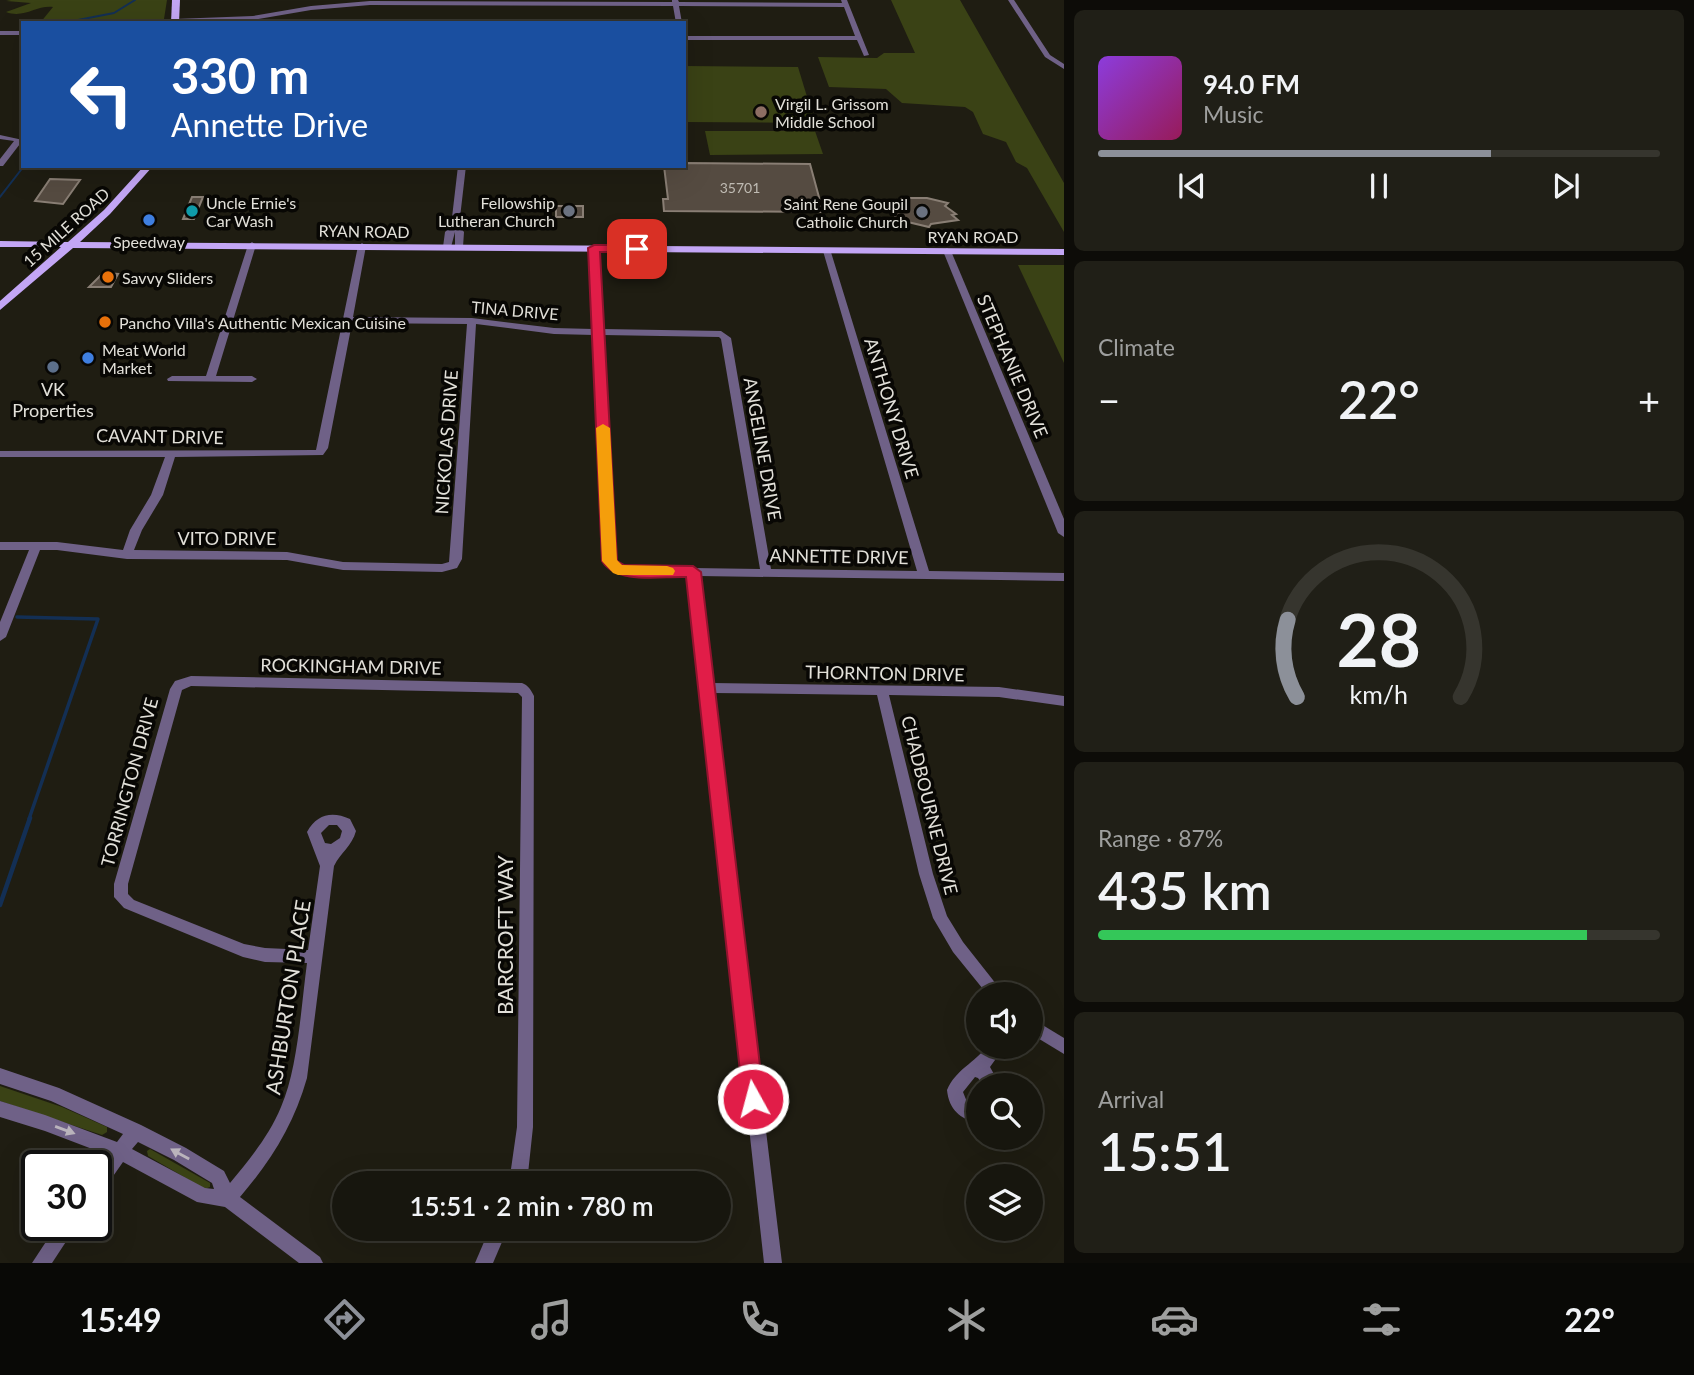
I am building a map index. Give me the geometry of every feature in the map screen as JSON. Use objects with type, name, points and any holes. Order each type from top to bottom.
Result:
[{"type":"main road","points":[[174,21],[176,0]]},
{"type":"main road","name":"15 MILE ROAD","points":[[0,307],[121,199],[147,168]]},
{"type":"main road","name":"RYAN ROAD","points":[[0,244],[1064,252]]},
{"type":"street","points":[[308,0],[311,8]]},
{"type":"street","points":[[1012,0],[1047,56],[1064,67]]},
{"type":"street","points":[[194,21],[253,18],[311,8],[394,2],[845,2],[866,55]]},
{"type":"street","points":[[675,2],[679,21]]},
{"type":"street","points":[[277,14],[283,21]]},
{"type":"street","points":[[0,33],[21,33]]},
{"type":"street","points":[[686,38],[859,38]]},
{"type":"street","points":[[0,138],[19,140],[0,164]]},
{"type":"street","points":[[453,247],[460,232],[455,227],[462,168]]},
{"type":"street","points":[[210,379],[252,245]]},
{"type":"street","points":[[348,320],[362,246]]},
{"type":"street","points":[[594,248],[598,332]]},
{"type":"street","name":"ANTHONY DRIVE","points":[[827,251],[924,575]]},
{"type":"street","name":"STEPHANIE DRIVE","points":[[947,251],[1064,533]]},
{"type":"street","name":"TINA DRIVE","points":[[348,320],[472,321],[546,330],[721,334]]},
{"type":"street","name":"CAVANT DRIVE","points":[[0,454],[319,453],[323,448],[348,320]]},
{"type":"street","name":"NICKOLAS DRIVE","points":[[453,565],[456,559],[472,321]]},
{"type":"street","name":"ANNETTE DRIVE","points":[[598,332],[610,561],[614,567],[624,570],[693,572],[1064,576]]},
{"type":"street","name":"ANGELINE DRIVE","points":[[721,334],[726,338],[766,572]]},
{"type":"street","points":[[172,379],[252,379]]},
{"type":"street","points":[[127,555],[136,530],[157,495],[171,454]]},
{"type":"street","name":"VITO DRIVE","points":[[0,546],[36,546],[127,555],[286,556],[356,567],[442,568],[453,565]]},
{"type":"street","points":[[0,637],[36,546]]},
{"type":"street","points":[[693,572],[772,1263]]},
{"type":"street","name":"ROCKINGHAM DRIVE","points":[[180,684],[191,681],[522,688]]},
{"type":"street","name":"TORRINGTON DRIVE","points":[[180,684],[172,694],[121,884],[121,897],[129,904],[243,950],[265,955],[315,957]]},
{"type":"street","name":"BARCROFT WAY","points":[[520,1171],[526,1127],[528,696],[522,688]]},
{"type":"street","name":"THORNTON DRIVE","points":[[705,688],[999,692],[1064,701]]},
{"type":"street","name":"CHADBOURNE DRIVE","points":[[882,691],[926,874],[940,918],[985,982]]},
{"type":"street","name":"ASHBURTON PLACE","points":[[228,1199],[284,1126],[291,1109],[299,1078],[329,848]]},
{"type":"street","points":[[1043,1033],[1064,1046]]},
{"type":"street","points":[[971,1073],[985,1059]]},
{"type":"street","points":[[979,1065],[984,1073]]},
{"type":"street","points":[[0,1076],[53,1094],[135,1131],[218,1177],[228,1199],[314,1263]]},
{"type":"street","points":[[966,1077],[958,1085],[955,1096],[961,1108],[966,1110]]},
{"type":"street","points":[[0,1109],[57,1127],[121,1152],[203,1196],[228,1199]]},
{"type":"street","points":[[112,1164],[135,1131]]},
{"type":"street","points":[[41,1263],[57,1241]]},
{"type":"street","points":[[484,1263],[493,1241]]},
{"type":"green space","points":[[167,0],[164,19],[134,21],[42,21],[53,7],[12,14],[6,12],[31,3],[6,1]]},
{"type":"green space","points":[[891,0],[960,0],[1064,183],[1064,232],[1027,168],[1016,162],[1006,142],[983,134],[973,112],[965,107],[902,103],[886,89],[829,87],[818,57],[877,58],[884,53],[915,53]]},
{"type":"green space","points":[[686,66],[798,67],[815,123],[686,122]]},
{"type":"green space","points":[[705,131],[815,131],[823,154],[710,155]]},
{"type":"green space","points":[[1018,265],[1064,265],[1064,363]]},
{"type":"green space","points":[[0,1086],[62,1107],[107,1127],[107,1132],[102,1135],[0,1101]]},
{"type":"green space","points":[[150,1149],[210,1183],[210,1187],[205,1189],[148,1156],[147,1151]]},
{"type":"building","name":"Virgil L. Grissom Middle School","points":[[686,163],[810,164],[823,212],[664,211],[663,199],[668,199],[664,168],[686,168]]},
{"type":"building","points":[[50,179],[80,180],[63,204],[35,201]]},
{"type":"building","name":"Uncle Ernie's Car Wash","points":[[192,197],[203,197],[194,219],[183,219]]},
{"type":"building","name":"Saint Rene Goupil Catholic Church","points":[[906,198],[927,198],[948,203],[945,206],[956,214],[952,215],[958,220],[931,224],[929,227],[895,219],[892,214],[895,206],[889,203]]},
{"type":"building","name":"Fellowship Lutheran Church","points":[[556,206],[583,206],[583,217],[556,217]]},
{"type":"building","name":"Savvy Sliders","points":[[103,273],[118,274],[111,287],[89,287]]},
{"type":"waterway","points":[[78,21],[114,13],[135,0]]},
{"type":"waterway","points":[[0,197],[22,168]]},
{"type":"waterway","points":[[17,617],[98,619],[29,819]]},
{"type":"waterway","points":[[0,905],[30,818]]},
{"type":"slow traffic","points":[[603,428],[611,565],[618,570],[667,571]]},
{"type":"place","name":"Virgil L. Grissom Middle School","points":[[761,112]]},
{"type":"place","name":"Uncle Ernie's Car Wash","points":[[192,211]]},
{"type":"place","name":"Fellowship Lutheran Church","points":[[569,211]]},
{"type":"place","name":"Saint Rene Goupil Catholic Church","points":[[922,212]]},
{"type":"place","name":"Speedway","points":[[149,220]]},
{"type":"place","name":"Savvy Sliders","points":[[108,277]]},
{"type":"place","name":"Pancho Villa's Authentic Mexican Cuisine","points":[[105,322]]},
{"type":"place","name":"Meat World Market","points":[[88,358]]},
{"type":"place","name":"VK Properties","points":[[53,367]]},
{"type":"route","points":[[637,249],[594,248],[610,561],[618,570],[693,572],[753,1099]]}]
